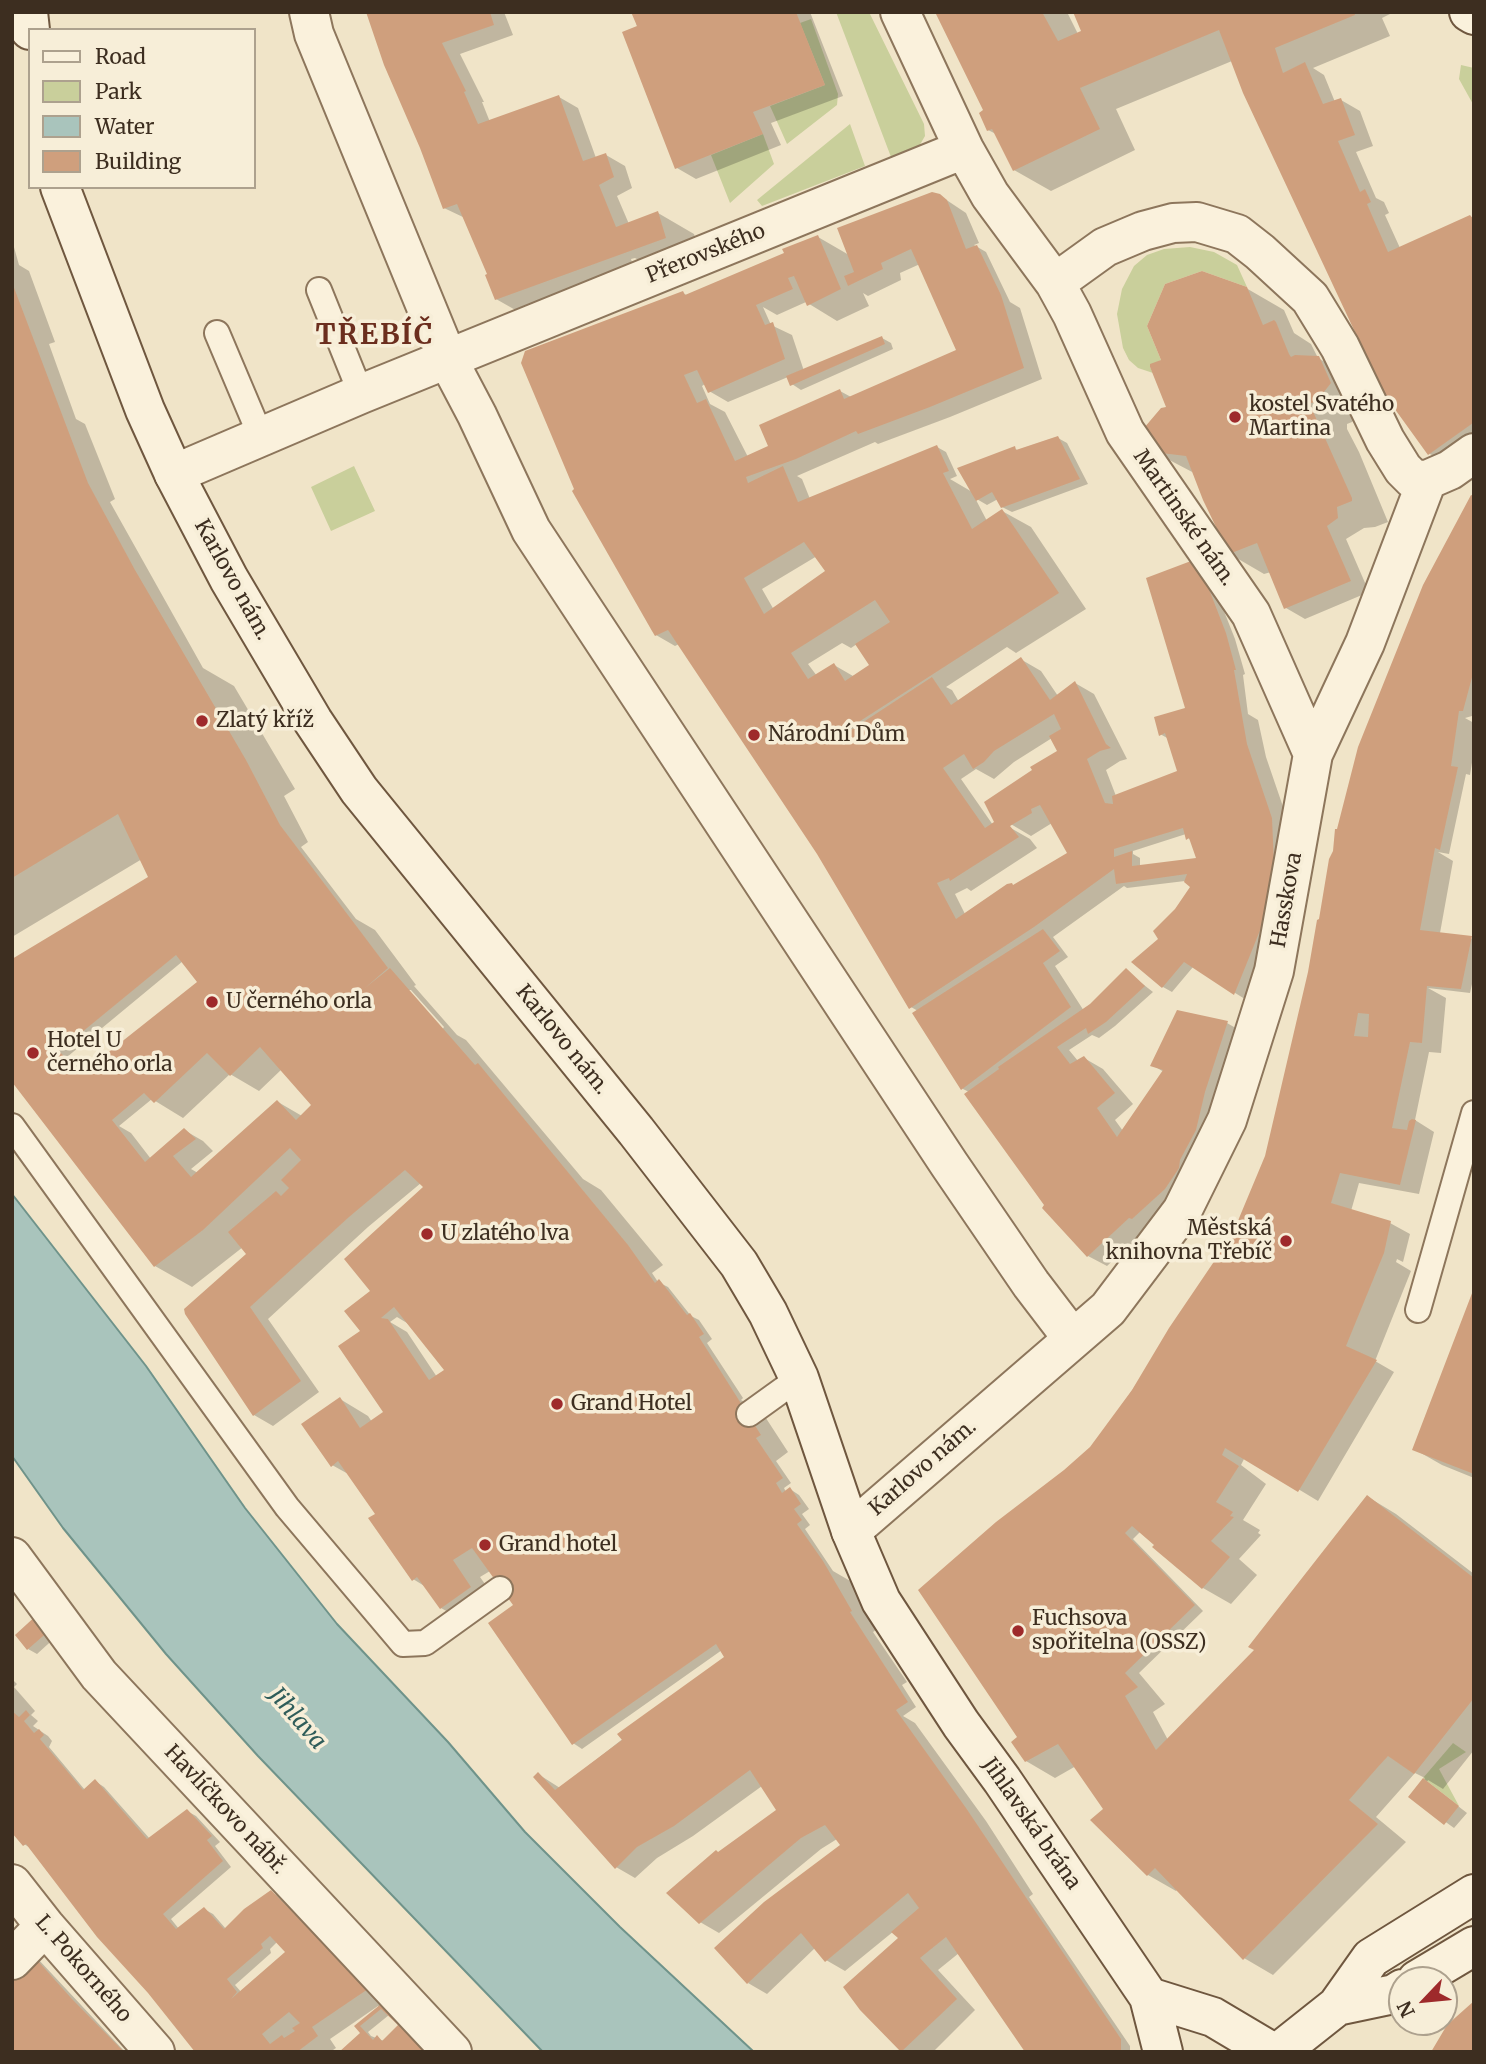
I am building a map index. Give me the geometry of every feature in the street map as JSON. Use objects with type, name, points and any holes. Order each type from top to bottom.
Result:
[{"type":"street","points":[[309,12],[314,34],[448,360],[531,530],[949,1164],[1031,1284],[1073,1339]]},
{"type":"street","name":"Martinské nám.","points":[[900,12],[964,149],[990,195],[1055,283],[1072,314],[1125,432],[1251,614],[1313,754]]},
{"type":"street","points":[[1469,12],[1474,15]]},
{"type":"street","name":"Přerovského","points":[[448,360],[964,149]]},
{"type":"street","name":"Karlovo nám.","points":[[61,189],[145,410],[174,474],[229,579],[313,721],[359,790],[636,1131],[738,1264],[768,1313],[799,1378],[851,1531],[1073,1339]]},
{"type":"street","points":[[1055,283],[1105,247],[1143,230],[1173,223],[1197,222],[1237,234],[1310,298],[1340,346],[1385,440],[1403,470],[1413,479],[1427,480],[1450,470],[1474,453]]},
{"type":"street","points":[[174,474],[448,360]]},
{"type":"street","name":"Hasskova","points":[[1073,1339],[1108,1309],[1182,1212],[1227,1120],[1274,971],[1313,754],[1365,643],[1427,480]]},
{"type":"street","name":"Jihlavská brána","points":[[851,1531],[881,1601],[961,1724],[1149,1997],[1163,2052]]},
{"type":"street","name":"Havlíčkovo nábř.","points":[[12,1557],[99,1675],[452,2052]]},
{"type":"street","name":"L. Pokorného","points":[[12,1884],[155,2052]]},
{"type":"street","points":[[1279,2052],[1336,2006],[1371,1958],[1474,1894]]},
{"type":"street","points":[[12,1960],[45,1926]]},
{"type":"street","points":[[1440,1966],[1474,1946]]},
{"type":"street","points":[[1336,2006],[1388,1995]]},
{"type":"street","points":[[1149,1997],[1213,2017],[1272,2052]]},
{"type":"lane","points":[[319,290],[361,394]]},
{"type":"lane","points":[[217,333],[261,438]]},
{"type":"lane","points":[[1418,1310],[1474,1113]]},
{"type":"lane","points":[[12,1126],[288,1507],[403,1644],[425,1643],[500,1589]]},
{"type":"lane","points":[[749,1414],[799,1378]]},
{"type":"green space","points":[[836,12],[869,12],[924,124],[925,136],[918,148],[891,157]]},
{"type":"green space","points":[[811,19],[838,94],[837,105],[787,144],[770,106],[825,85],[800,23]]},
{"type":"green space","points":[[1461,65],[1474,68],[1474,106],[1459,79]]},
{"type":"green space","points":[[850,124],[865,166],[762,206],[757,200]]},
{"type":"green space","points":[[763,134],[774,164],[730,203],[711,155]]},
{"type":"green space","points":[[1190,247],[1214,252],[1237,265],[1247,287],[1202,271],[1165,284],[1147,326],[1161,360],[1150,367],[1153,373],[1138,368],[1129,360],[1123,348],[1117,314],[1122,289],[1134,266],[1147,255],[1164,249]]},
{"type":"green space","points":[[354,466],[375,511],[331,531],[311,487]]},
{"type":"green space","points":[[1453,1743],[1466,1752],[1439,1769],[1459,1806],[1423,1778]]},
{"type":"water","name":"Jihlava","points":[[12,1194],[146,1366],[245,1508],[337,1624],[448,1742],[525,1832],[620,1927],[754,2052],[543,2052],[258,1756],[166,1654],[63,1528],[12,1456]]},
{"type":"building","points":[[366,12],[490,12],[494,25],[442,43],[466,91],[464,92],[478,124],[559,95],[583,161],[606,153],[614,177],[599,185],[616,227],[658,211],[666,238],[495,300],[485,275],[487,274],[457,204],[443,209],[384,65]]},
{"type":"building","points":[[631,12],[796,12],[825,85],[753,112],[763,134],[675,169],[622,32],[637,26]]},
{"type":"building","points":[[935,12],[1042,12],[1058,41],[1081,31],[1073,12],[1354,12],[1355,15],[1275,48],[1283,73],[1305,62],[1323,104],[1341,98],[1355,135],[1338,141],[1360,192],[1365,189],[1371,202],[1367,204],[1388,252],[1470,215],[1474,220],[1473,423],[1428,455],[1384,394],[1243,93],[1219,30],[1080,88],[1100,129],[1013,171],[992,129],[987,131],[979,113],[983,110]]},
{"type":"building","points":[[932,192],[940,194],[947,200],[966,249],[977,245],[1001,295],[1024,368],[858,434],[856,431],[796,459],[746,477],[748,483],[783,466],[798,502],[937,445],[949,471],[943,473],[972,529],[1002,509],[1059,593],[840,734],[842,736],[932,677],[951,705],[1021,657],[1050,700],[1075,681],[1106,744],[1111,748],[1087,759],[1105,803],[1113,804],[1112,796],[1177,771],[1165,733],[1159,736],[1154,717],[1185,708],[1146,578],[1191,561],[1207,584],[1226,633],[1236,670],[1247,744],[1272,818],[1274,864],[1269,908],[1234,995],[1184,962],[1162,988],[1131,962],[1158,939],[1153,931],[1175,909],[1190,887],[1184,882],[1187,874],[1116,884],[1114,869],[1034,927],[909,1009],[817,854],[668,630],[655,636],[572,491],[574,489],[521,363],[525,351],[683,291],[685,295],[784,253],[782,249],[818,235],[841,289],[807,306],[794,276],[788,278],[793,289],[756,305],[765,325],[773,322],[785,359],[708,393],[697,370],[684,375],[697,403],[706,399],[735,461],[768,446],[759,425],[840,389],[844,399],[956,350],[911,249],[881,263],[883,269],[848,286],[844,276],[854,272],[837,228]],"holes":[[[804,542],[825,571],[764,614],[744,578]],[[875,600],[890,622],[855,644],[869,665],[845,681],[834,663],[808,679],[791,653]],[[1054,714],[1061,729],[1049,736],[1057,751],[1030,767],[1032,770],[984,802],[994,822],[985,828],[943,768],[964,754],[973,769],[994,751]],[[1040,805],[1067,853],[1013,885],[1007,884],[956,919],[937,883],[949,878],[950,881],[1019,837],[1010,826],[1032,813],[1031,809]],[[1183,828],[1196,858],[1132,866],[1132,851],[1114,857],[1114,849]]]},
{"type":"building","name":"kostel Svatého Martina","points":[[1202,271],[1247,287],[1263,325],[1274,320],[1276,322],[1291,357],[1319,356],[1331,383],[1316,402],[1311,403],[1311,407],[1352,498],[1352,501],[1337,507],[1338,518],[1327,526],[1351,581],[1284,609],[1257,543],[1229,554],[1203,500],[1186,456],[1161,453],[1144,428],[1161,408],[1166,407],[1150,367],[1150,364],[1161,360],[1147,326],[1165,284]]},
{"type":"building","points":[[13,285],[88,483],[135,570],[246,760],[280,825],[388,968],[365,988],[390,968],[475,1065],[478,1063],[628,1245],[655,1283],[659,1279],[687,1315],[690,1313],[704,1334],[699,1337],[761,1435],[756,1438],[783,1478],[776,1483],[782,1493],[790,1487],[801,1504],[794,1509],[802,1520],[797,1524],[823,1561],[852,1611],[850,1612],[908,1702],[896,1710],[966,1808],[1121,2039],[1121,2052],[1025,2052],[946,1937],[920,1958],[957,1999],[901,2052],[860,2010],[843,1987],[898,1938],[891,1932],[919,1908],[908,1893],[825,1962],[801,1933],[747,1984],[714,1948],[764,1902],[840,1845],[825,1825],[801,1838],[699,1924],[666,1893],[716,1850],[718,1852],[776,1810],[750,1770],[674,1826],[637,1847],[615,1869],[533,1777],[538,1772],[555,1790],[622,1740],[617,1734],[724,1657],[716,1644],[572,1745],[488,1623],[513,1605],[472,1548],[453,1560],[471,1587],[440,1609],[417,1577],[412,1581],[368,1518],[375,1514],[338,1461],[331,1467],[301,1424],[340,1397],[360,1428],[383,1412],[338,1346],[360,1331],[344,1311],[370,1291],[344,1259],[423,1187],[405,1170],[250,1307],[301,1381],[253,1416],[184,1309],[246,1254],[228,1232],[276,1191],[281,1196],[289,1188],[281,1180],[301,1160],[290,1148],[203,1230],[154,1267],[12,1082],[12,959],[148,877],[118,814],[12,878]],"holes":[[[176,955],[197,982],[81,1074],[59,1051]],[[260,1047],[311,1105],[296,1120],[277,1100],[191,1177],[173,1156],[196,1139],[184,1128],[145,1162],[112,1120],[144,1093],[154,1103],[207,1053],[230,1076]],[[394,1307],[444,1370],[429,1380],[388,1319],[381,1318]]]},
{"type":"building","points":[[882,336],[885,344],[790,386],[786,376]]},
{"type":"building","points":[[1058,436],[1080,479],[1001,508],[992,492],[976,501],[957,468],[1015,446],[1016,450]]},
{"type":"building","points":[[1471,495],[1474,496],[1474,670],[1463,711],[1459,711],[1451,766],[1458,767],[1440,850],[1435,848],[1420,930],[1472,936],[1461,989],[1427,986],[1422,1043],[1410,1042],[1392,1128],[1407,1130],[1409,1121],[1416,1120],[1400,1185],[1340,1173],[1331,1203],[1391,1221],[1384,1253],[1346,1346],[1377,1360],[1298,1492],[1225,1448],[1222,1455],[1239,1466],[1216,1502],[1233,1512],[1230,1516],[1234,1517],[1211,1541],[1230,1557],[1202,1589],[1152,1547],[1154,1545],[1132,1526],[1125,1533],[1195,1605],[1125,1673],[1138,1687],[1125,1696],[1156,1750],[1254,1650],[1248,1647],[1367,1495],[1474,1578],[1474,1698],[1414,1774],[1388,1756],[1377,1768],[1349,1800],[1378,1824],[1243,1960],[1155,1868],[1147,1876],[1090,1820],[1103,1809],[1058,1744],[1025,1762],[1011,1742],[1017,1737],[918,1590],[996,1522],[1090,1447],[1132,1390],[1169,1328],[1232,1235],[1265,1156],[1308,972],[1329,859],[1333,851],[1335,829],[1358,747],[1423,585]],"holes":[[[1358,1013],[1369,1014],[1368,1037],[1354,1036]]]},
{"type":"building","points":[[1043,929],[1060,951],[1043,963],[1071,1007],[961,1090],[912,1013]]},
{"type":"building","points":[[1126,968],[1145,986],[1106,1022],[1088,1034],[1086,1028],[1057,1047],[1070,1064],[1084,1056],[1115,1093],[1097,1108],[1117,1137],[1163,1070],[1150,1066],[1177,1010],[1228,1021],[1196,1130],[1180,1160],[1179,1168],[1165,1189],[1087,1257],[1042,1208],[1044,1205],[964,1094],[999,1069],[998,1067],[1090,1004]]},
{"type":"building","points":[[1474,1288],[1474,1474],[1412,1450]]},
{"type":"building","points":[[39,1613],[50,1630],[27,1650],[15,1635]]},
{"type":"building","points":[[26,1710],[30,1715],[24,1721],[34,1733],[39,1729],[44,1735],[40,1739],[83,1790],[95,1779],[147,1839],[187,1809],[212,1836],[207,1840],[223,1861],[163,1914],[176,1929],[204,1907],[224,1929],[244,1909],[271,1890],[368,1989],[312,2027],[318,2036],[297,2052],[195,2052],[148,1993],[97,1937],[26,1844],[23,1846],[12,1833],[12,1711],[19,1717]],"holes":[[[270,1936],[285,1952],[231,1999],[237,1992],[227,1979],[263,1948],[261,1944]],[[289,2012],[300,2023],[292,2028],[295,2031],[284,2038],[282,2035],[270,2044],[262,2034]]]},
{"type":"building","points":[[1423,1778],[1459,1806],[1444,1825],[1408,1797]]},
{"type":"building","points":[[29,1951],[124,2052],[12,2052],[12,1969]]},
{"type":"building","points":[[1474,2001],[1474,2052],[1431,2052],[1440,2036],[1458,2036],[1458,2015]]},
{"type":"building","points":[[381,2004],[434,2052],[339,2052],[360,2033],[354,2026]],"holes":[[[381,2009],[398,2025],[382,2041],[377,2035],[373,2040],[360,2026]]]},
{"type":"place","name":"kostel Svatého Martina","points":[[1235,417]]},
{"type":"place","name":"Zlatý kříž","points":[[202,721]]},
{"type":"place","name":"Národní Dům","points":[[754,735]]},
{"type":"place","name":"U černého orla","points":[[212,1002]]},
{"type":"place","name":"Hotel U černého orla","points":[[33,1053]]},
{"type":"place","name":"U zlatého lva","points":[[427,1234]]},
{"type":"place","name":"Městská knihovna Třebíč","points":[[1286,1241]]},
{"type":"place","name":"Grand Hotel","points":[[557,1404]]},
{"type":"place","name":"Grand hotel","points":[[485,1545]]},
{"type":"place","name":"Fuchsova spořitelna (OSSZ)","points":[[1018,1631]]},
{"type":"district","name":"TŘEBÍČ","points":[[375,336]]}]
